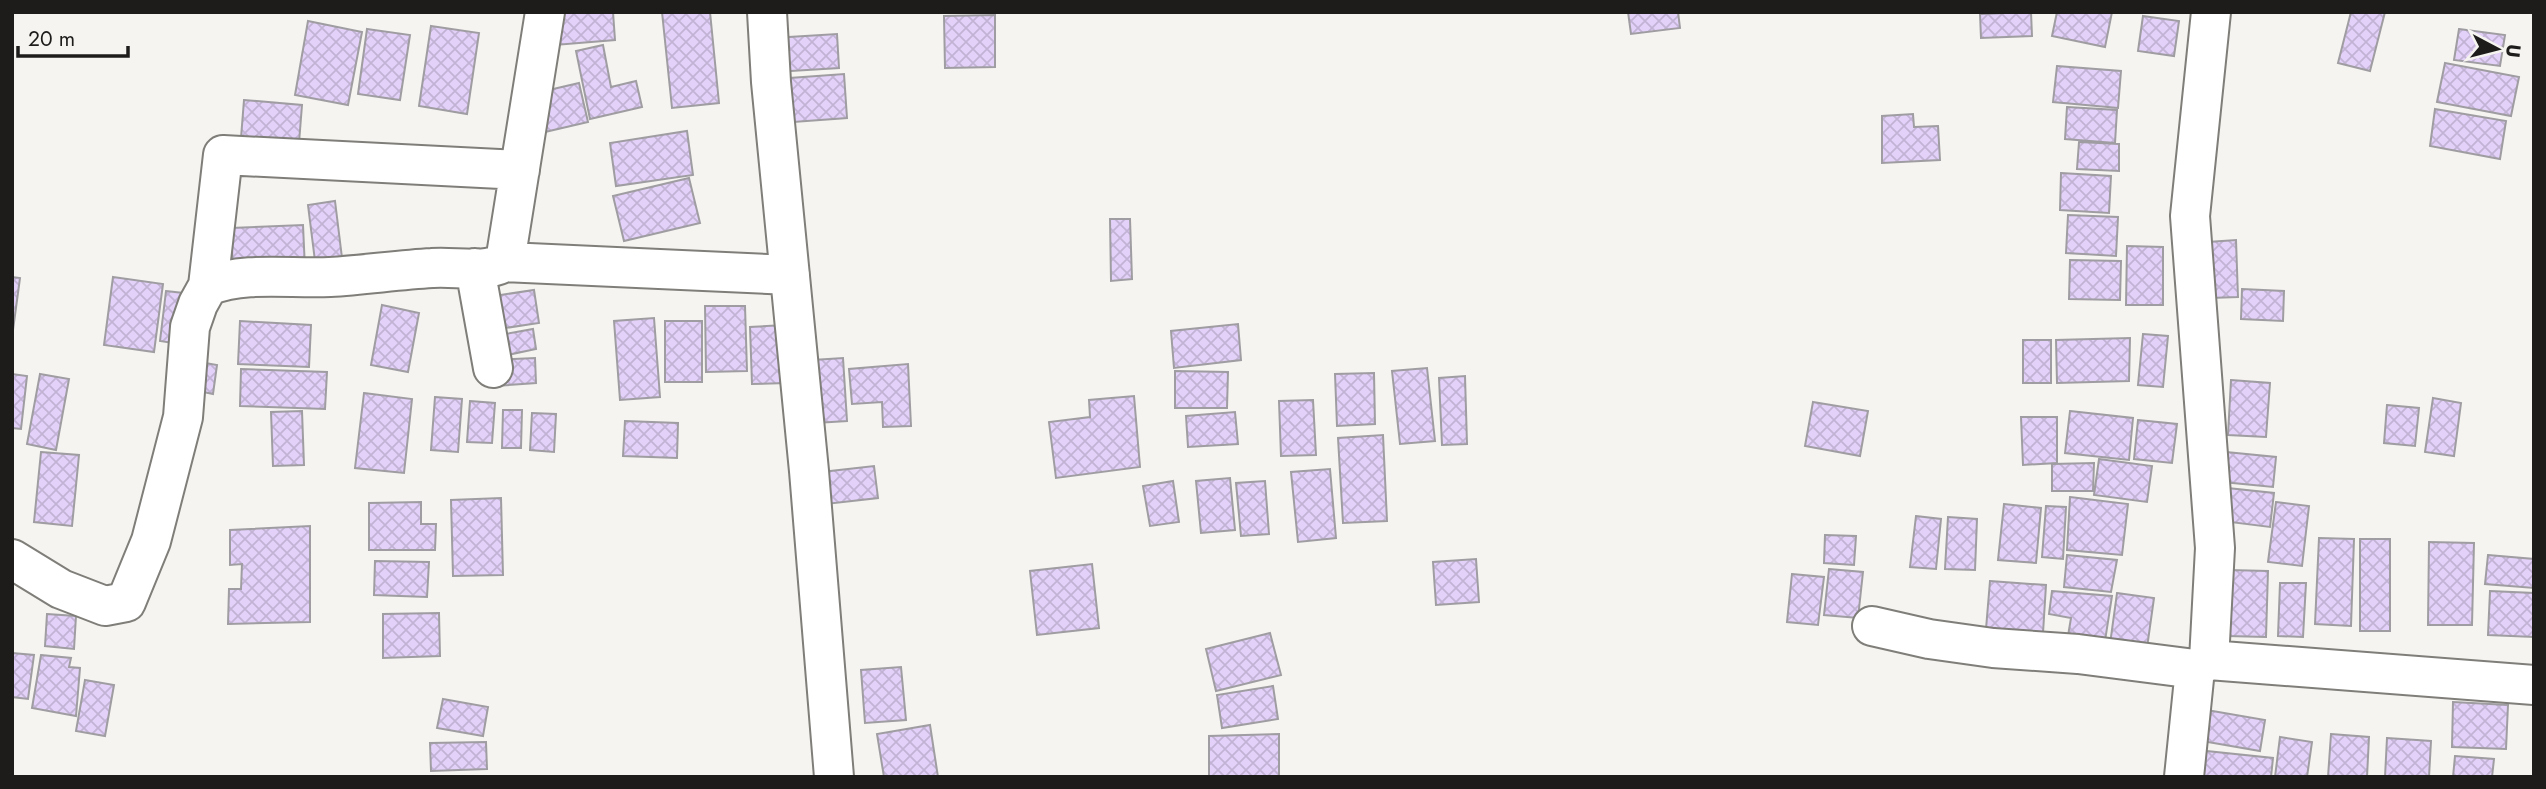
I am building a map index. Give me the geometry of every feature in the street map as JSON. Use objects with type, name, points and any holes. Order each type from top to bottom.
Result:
[{"type":"street","points":[[493,368],[490,265],[520,170],[545,12]]},
{"type":"street","points":[[767,12],[771,82],[809,471],[834,777]]},
{"type":"street","points":[[2184,777],[2202,665],[2215,548],[2190,216],[2211,12]]},
{"type":"street","points":[[12,559],[61,589],[105,606],[126,602],[151,541],[183,417],[190,327],[208,286],[223,155],[520,170]]},
{"type":"street","points":[[208,286],[226,279],[329,277],[490,265],[789,275]]},
{"type":"street","points":[[1872,626],[1929,639],[1993,648],[2202,665],[2534,685]]},
{"type":"building","points":[[553,12],[613,12],[615,40],[555,45]]},
{"type":"building","points":[[662,12],[710,12],[719,103],[672,108]]},
{"type":"building","points":[[1628,12],[1678,12],[1680,28],[1631,34]]},
{"type":"building","points":[[2031,12],[2032,36],[1981,38],[1980,14]]},
{"type":"building","points":[[2057,12],[2112,12],[2105,47],[2052,36]]},
{"type":"building","points":[[2351,12],[2385,12],[2370,71],[2338,63]]},
{"type":"building","points":[[995,15],[995,67],[945,68],[944,16]]},
{"type":"building","points":[[2143,16],[2179,21],[2174,56],[2138,51]]},
{"type":"building","points":[[308,21],[362,32],[348,105],[295,95]]},
{"type":"building","points":[[431,26],[479,33],[467,114],[419,106]]},
{"type":"building","points":[[367,29],[410,35],[400,100],[358,94]]},
{"type":"building","points":[[2459,29],[2505,35],[2500,66],[2454,60]]},
{"type":"building","points":[[837,34],[839,68],[775,72],[773,38]]},
{"type":"building","points":[[603,45],[611,87],[636,81],[642,107],[590,119],[576,51]]},
{"type":"building","points":[[2445,63],[2519,77],[2511,116],[2437,102]]},
{"type":"building","points":[[2057,66],[2121,71],[2118,108],[2053,102]]},
{"type":"building","points":[[844,74],[847,118],[780,123],[776,79]]},
{"type":"building","points":[[579,83],[588,122],[545,132],[536,93]]},
{"type":"building","points":[[244,100],[302,105],[299,143],[241,138]]},
{"type":"building","points":[[2067,107],[2117,110],[2115,143],[2065,139]]},
{"type":"building","points":[[2435,109],[2506,121],[2500,159],[2430,146]]},
{"type":"building","points":[[1913,114],[1914,127],[1938,126],[1940,160],[1882,163],[1882,116]]},
{"type":"building","points":[[687,131],[693,175],[616,186],[610,143]]},
{"type":"building","points":[[2079,142],[2119,144],[2119,171],[2077,169]]},
{"type":"building","points":[[2061,173],[2111,176],[2109,213],[2060,210]]},
{"type":"building","points":[[689,178],[700,223],[624,241],[613,196]]},
{"type":"building","points":[[335,201],[343,266],[316,269],[308,205]]},
{"type":"building","points":[[2068,215],[2118,217],[2116,256],[2066,253]]},
{"type":"building","points":[[1110,219],[1130,219],[1132,279],[1111,281]]},
{"type":"building","points":[[303,225],[305,269],[233,272],[231,228]]},
{"type":"building","points":[[2236,240],[2238,297],[2210,298],[2208,242]]},
{"type":"building","points":[[2127,246],[2163,247],[2163,305],[2126,305]]},
{"type":"building","points":[[2070,260],[2121,261],[2120,300],[2069,299]]},
{"type":"building","points":[[12,277],[20,278],[13,330],[12,330]]},
{"type":"building","points":[[113,277],[163,284],[154,352],[104,345]]},
{"type":"building","points":[[2242,289],[2284,291],[2283,321],[2241,319]]},
{"type":"building","points":[[534,290],[539,323],[492,330],[487,297]]},
{"type":"building","points":[[166,291],[192,294],[186,345],[160,341]]},
{"type":"building","points":[[382,305],[419,313],[408,372],[371,365]]},
{"type":"building","points":[[705,306],[745,306],[747,371],[706,372]]},
{"type":"building","points":[[654,318],[660,397],[620,400],[614,321]]},
{"type":"building","points":[[240,321],[311,325],[309,367],[238,364]]},
{"type":"building","points":[[665,321],[702,321],[702,382],[665,382]]},
{"type":"building","points":[[1238,324],[1241,360],[1174,368],[1171,331]]},
{"type":"building","points":[[784,325],[787,383],[752,384],[750,327]]},
{"type":"building","points":[[533,329],[536,349],[493,358],[489,337]]},
{"type":"building","points":[[2143,334],[2168,336],[2163,387],[2138,385]]},
{"type":"building","points":[[2130,338],[2129,381],[2057,383],[2056,340]]},
{"type":"building","points":[[2023,340],[2051,340],[2051,383],[2023,383]]},
{"type":"building","points":[[535,358],[536,383],[496,386],[494,360]]},
{"type":"building","points":[[843,358],[847,421],[816,423],[813,360]]},
{"type":"building","points":[[194,361],[217,365],[213,394],[189,389]]},
{"type":"building","points":[[908,364],[911,426],[883,427],[882,402],[852,404],[849,369]]},
{"type":"building","points":[[1427,368],[1435,441],[1400,444],[1392,371]]},
{"type":"building","points":[[241,369],[327,372],[325,409],[240,406]]},
{"type":"building","points":[[1175,371],[1228,372],[1227,408],[1175,408]]},
{"type":"building","points":[[1374,373],[1375,424],[1337,426],[1335,374]]},
{"type":"building","points":[[12,374],[27,376],[21,429],[12,428]]},
{"type":"building","points":[[40,374],[69,379],[56,450],[27,444]]},
{"type":"building","points":[[1465,376],[1467,444],[1442,445],[1439,378]]},
{"type":"building","points":[[2231,380],[2270,383],[2266,437],[2228,435]]},
{"type":"building","points":[[364,393],[412,399],[404,473],[355,468]]},
{"type":"building","points":[[1134,396],[1140,467],[1056,478],[1049,422],[1090,417],[1089,400]]},
{"type":"building","points":[[435,397],[462,399],[458,452],[431,450]]},
{"type":"building","points":[[2433,398],[2461,403],[2454,456],[2425,452]]},
{"type":"building","points":[[1313,400],[1316,455],[1281,456],[1279,401]]},
{"type":"building","points":[[470,401],[495,403],[492,443],[467,442]]},
{"type":"building","points":[[1813,402],[1868,411],[1860,456],[1805,446]]},
{"type":"building","points":[[2387,405],[2419,408],[2415,446],[2384,443]]},
{"type":"building","points":[[503,410],[522,410],[521,448],[502,448]]},
{"type":"building","points":[[302,411],[304,465],[273,466],[271,412]]},
{"type":"building","points":[[2070,411],[2133,418],[2129,460],[2065,453]]},
{"type":"building","points":[[1235,412],[1238,444],[1188,447],[1186,416]]},
{"type":"building","points":[[532,413],[556,414],[554,452],[530,450]]},
{"type":"building","points":[[2021,417],[2057,417],[2057,463],[2023,465]]},
{"type":"building","points":[[2138,420],[2177,424],[2172,463],[2134,459]]},
{"type":"building","points":[[625,421],[678,423],[677,458],[623,456]]},
{"type":"building","points":[[1383,435],[1387,521],[1343,523],[1338,438]]},
{"type":"building","points":[[41,452],[79,455],[72,526],[34,522]]},
{"type":"building","points":[[2226,452],[2276,457],[2273,487],[2223,482]]},
{"type":"building","points":[[2099,459],[2152,466],[2147,502],[2094,495]]},
{"type":"building","points":[[2094,463],[2093,491],[2052,491],[2052,464]]},
{"type":"building","points":[[874,466],[878,498],[826,504],[822,472]]},
{"type":"building","points":[[1330,469],[1336,538],[1298,542],[1291,472]]},
{"type":"building","points":[[1230,478],[1235,530],[1201,533],[1196,481]]},
{"type":"building","points":[[1173,481],[1179,522],[1150,526],[1143,486]]},
{"type":"building","points":[[1265,481],[1269,534],[1241,536],[1236,483]]},
{"type":"building","points":[[2218,487],[2274,493],[2270,527],[2214,520]]},
{"type":"building","points":[[2070,497],[2128,504],[2122,555],[2067,550]]},
{"type":"building","points":[[501,498],[503,575],[453,576],[451,500]]},
{"type":"building","points":[[421,502],[421,524],[436,524],[435,550],[369,550],[369,503]]},
{"type":"building","points":[[2276,502],[2309,506],[2302,566],[2268,562]]},
{"type":"building","points":[[2004,504],[2041,508],[2036,563],[1998,560]]},
{"type":"building","points":[[2046,506],[2066,507],[2063,559],[2042,557]]},
{"type":"building","points":[[1916,516],[1941,519],[1936,569],[1910,567]]},
{"type":"building","points":[[1948,517],[1977,519],[1975,570],[1945,569]]},
{"type":"building","points":[[310,526],[310,622],[228,624],[229,589],[241,589],[242,564],[230,565],[230,530]]},
{"type":"building","points":[[1825,535],[1856,536],[1854,565],[1824,563]]},
{"type":"building","points":[[2319,538],[2354,539],[2351,626],[2315,624]]},
{"type":"building","points":[[2360,539],[2390,539],[2390,631],[2360,631]]},
{"type":"building","points":[[2429,542],[2474,543],[2472,625],[2428,625]]},
{"type":"building","points":[[2067,555],[2117,560],[2111,592],[2064,587]]},
{"type":"building","points":[[2488,555],[2534,559],[2534,588],[2485,584]]},
{"type":"building","points":[[1476,559],[1479,602],[1436,605],[1433,562]]},
{"type":"building","points":[[375,561],[429,562],[427,597],[374,595]]},
{"type":"building","points":[[1092,564],[1099,628],[1037,635],[1030,571]]},
{"type":"building","points":[[1829,569],[1863,572],[1858,618],[1824,615]]},
{"type":"building","points":[[2229,570],[2268,571],[2266,637],[2228,636]]},
{"type":"building","points":[[1792,574],[1824,577],[1818,625],[1787,622]]},
{"type":"building","points":[[1990,581],[2046,585],[2043,633],[1986,629]]},
{"type":"building","points":[[2280,583],[2306,583],[2303,637],[2278,636]]},
{"type":"building","points":[[2052,591],[2112,596],[2105,641],[2068,636],[2071,618],[2049,614]]},
{"type":"building","points":[[2490,591],[2534,593],[2534,637],[2488,635]]},
{"type":"building","points":[[2117,593],[2154,598],[2147,648],[2110,644]]},
{"type":"building","points":[[439,613],[440,656],[383,658],[383,614]]},
{"type":"building","points":[[47,614],[76,616],[74,649],[45,646]]},
{"type":"building","points":[[1270,633],[1281,675],[1216,691],[1206,649]]},
{"type":"building","points":[[12,653],[34,655],[28,699],[12,697]]},
{"type":"building","points":[[41,655],[71,658],[69,667],[80,668],[76,716],[32,708]]},
{"type":"building","points":[[901,667],[906,720],[865,723],[861,670]]},
{"type":"building","points":[[85,680],[114,685],[105,736],[76,731]]},
{"type":"building","points":[[1273,686],[1278,719],[1222,728],[1217,695]]},
{"type":"building","points":[[443,699],[488,707],[483,736],[437,728]]},
{"type":"building","points":[[2453,702],[2508,705],[2506,749],[2452,747]]},
{"type":"building","points":[[2201,709],[2265,720],[2260,751],[2196,740]]},
{"type":"building","points":[[930,725],[938,777],[884,777],[877,734]]},
{"type":"building","points":[[1279,734],[1279,777],[1209,777],[1209,736]]},
{"type":"building","points":[[2331,734],[2369,737],[2367,777],[2328,777]]},
{"type":"building","points":[[2280,737],[2312,742],[2307,777],[2275,777]]},
{"type":"building","points":[[2387,738],[2431,741],[2429,777],[2385,777]]},
{"type":"building","points":[[486,742],[487,769],[431,771],[430,743]]},
{"type":"building","points":[[2197,750],[2273,758],[2271,777],[2194,777]]},
{"type":"building","points":[[2455,756],[2494,759],[2492,777],[2453,777]]}]
